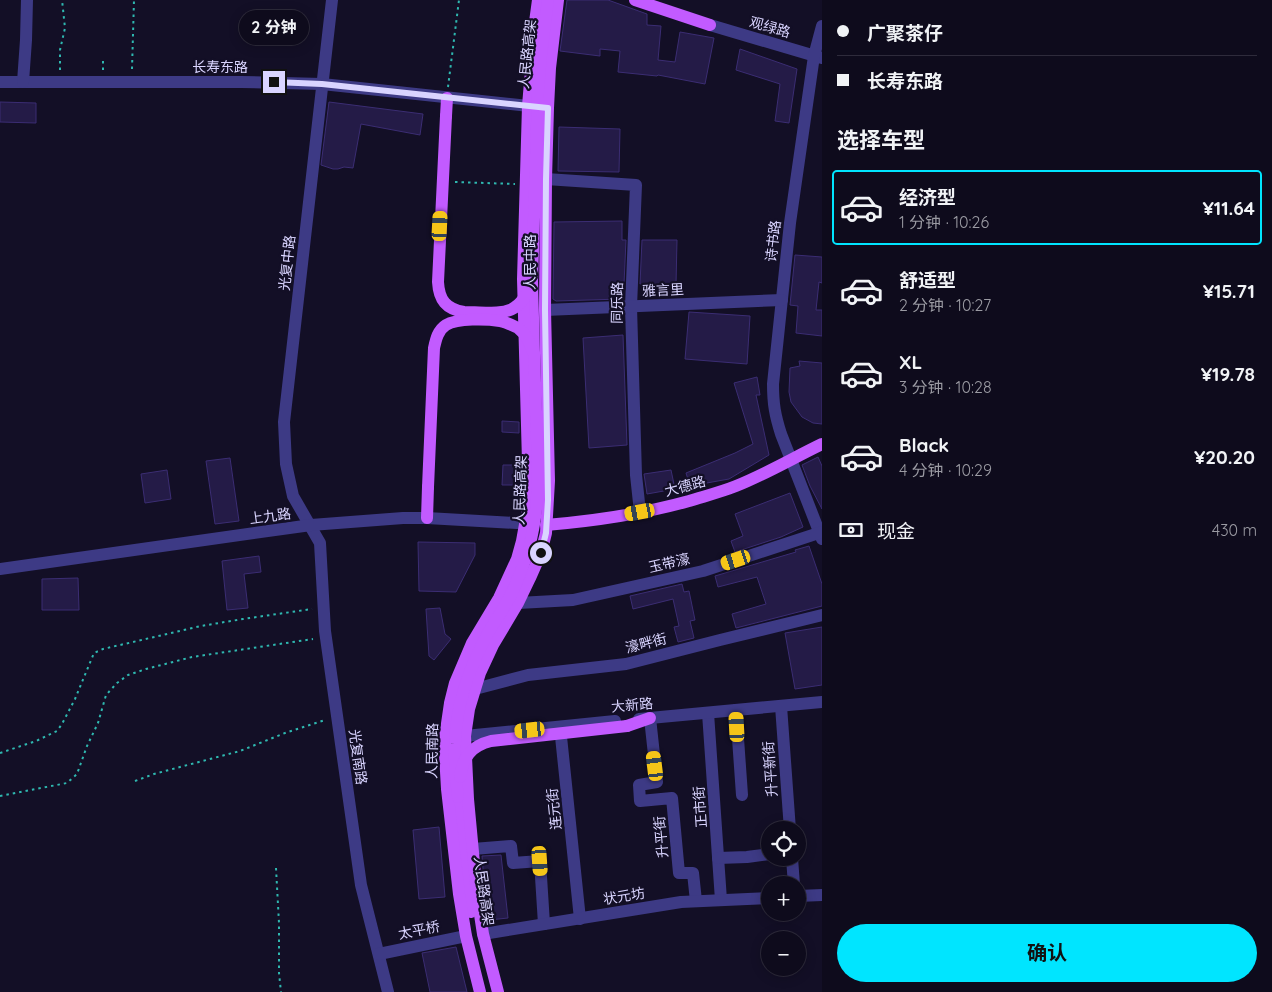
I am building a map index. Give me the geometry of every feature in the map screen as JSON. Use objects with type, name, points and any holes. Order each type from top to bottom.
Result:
[{"type":"main road","name":"人民中路","points":[[525,524],[528,508],[528,489],[523,279],[525,184],[528,106],[538,0]]},
{"type":"main road","name":"人民路高架","points":[[489,992],[471,914],[458,797],[455,742],[464,689],[470,672],[486,636],[508,601],[516,584],[529,549],[536,519],[538,489],[532,281],[538,92],[548,0]]},
{"type":"main road","name":"人民中路","points":[[546,525],[548,481],[545,310],[546,179],[548,108],[558,0]]},
{"type":"main road","points":[[634,0],[710,25]]},
{"type":"main road","points":[[446,98],[439,295],[448,306],[458,311],[502,312],[514,309],[520,304],[528,292],[532,281]]},
{"type":"main road","points":[[427,518],[434,348],[442,328],[461,320],[505,322],[522,332],[531,344],[534,354]]},
{"type":"main road","name":"大德路","points":[[546,525],[592,521],[681,503],[735,487],[822,444]]},
{"type":"main road","name":"人民南路","points":[[480,992],[466,936],[459,894],[445,771],[445,737],[455,683],[472,643],[510,576],[517,559],[525,524]]},
{"type":"main road","points":[[498,992],[483,934],[478,902],[467,784],[465,736],[468,715],[480,673],[493,645],[518,603],[530,578],[541,553],[546,525]]},
{"type":"main road","points":[[458,797],[464,760],[469,753],[482,744],[509,739],[627,726],[650,718]]},
{"type":"street","points":[[23,82],[27,0]]},
{"type":"street","name":"光复中路","points":[[310,525],[293,496],[286,464],[284,422],[332,0]]},
{"type":"street","name":"观绿路","points":[[710,25],[818,57]]},
{"type":"street","name":"诗书路","points":[[821,534],[781,434],[773,404],[773,384],[790,223],[822,26]]},
{"type":"street","name":"长寿东路","points":[[0,82],[322,84],[548,108]]},
{"type":"street","name":"同乐路","points":[[546,179],[636,185],[631,307],[636,475],[640,512]]},
{"type":"street","name":"雅言里","points":[[545,310],[782,300]]},
{"type":"street","name":"上九路","points":[[0,569],[310,525],[403,518],[546,525]]},
{"type":"street","name":"光复南路","points":[[310,525],[320,542],[326,638],[361,885],[388,992]]},
{"type":"street","name":"玉带濠","points":[[518,603],[573,600],[703,571],[821,534]]},
{"type":"street","name":"濠畔街","points":[[475,689],[528,675],[626,664],[822,615]]},
{"type":"street","name":"大新路","points":[[445,737],[822,702]]},
{"type":"street","name":"升平新街","points":[[780,706],[789,821]]},
{"type":"street","points":[[736,710],[742,795]]},
{"type":"street","name":"正市街","points":[[708,712],[722,900]]},
{"type":"street","name":"升平街","points":[[650,718],[657,782],[639,785],[640,800],[672,798],[679,873],[693,873],[696,901]]},
{"type":"street","name":"连元街","points":[[560,726],[580,919]]},
{"type":"street","points":[[473,849],[511,846],[513,863],[540,861],[544,924]]},
{"type":"street","points":[[718,858],[761,855]]},
{"type":"street","points":[[806,896],[822,895]]},
{"type":"street","name":"状元坊","points":[[483,934],[681,902],[761,898]]},
{"type":"street","name":"太平桥","points":[[379,954],[466,936]]},
{"type":"path","points":[[60,82],[60,50],[65,28],[62,0]]},
{"type":"path","points":[[132,82],[134,0]]},
{"type":"path","points":[[446,98],[459,0]]},
{"type":"path","points":[[450,182],[525,184]]},
{"type":"path","points":[[0,753],[36,742],[57,731],[75,699],[94,653],[103,649],[201,626],[324,607]]},
{"type":"path","points":[[0,796],[67,784],[77,774],[98,723],[106,694],[128,675],[192,657],[308,639],[326,638]]},
{"type":"path","points":[[135,781],[154,774],[240,751],[285,733],[337,716]]},
{"type":"path","points":[[276,868],[281,992]]},
{"type":"building","points":[[567,0],[608,0],[647,14],[647,25],[661,26],[658,60],[675,62],[680,32],[714,38],[705,84],[658,75],[618,72],[620,51],[600,49],[600,56],[560,51]]},
{"type":"building","points":[[740,49],[797,69],[789,123],[775,121],[780,84],[736,70]]},
{"type":"building","points":[[0,102],[36,103],[36,123],[0,122]]},
{"type":"building","points":[[329,102],[423,114],[420,135],[361,124],[353,168],[333,169],[321,165]]},
{"type":"building","points":[[559,127],[620,129],[619,172],[558,171]]},
{"type":"building","points":[[622,221],[622,240],[626,240],[624,284],[621,284],[621,299],[556,301],[553,299],[554,222]]},
{"type":"building","points":[[642,240],[677,240],[676,285],[640,284]]},
{"type":"building","points":[[795,255],[822,257],[822,283],[819,282],[816,310],[822,310],[822,336],[796,333],[798,306],[790,305]]},
{"type":"building","points":[[689,312],[750,316],[747,364],[685,359]]},
{"type":"building","points":[[623,335],[627,445],[589,448],[583,338]]},
{"type":"building","points":[[799,361],[822,363],[822,424],[813,423],[802,417],[791,402],[789,392],[790,368],[800,366]]},
{"type":"building","points":[[757,377],[760,395],[756,395],[769,455],[729,479],[690,486],[686,473],[753,444],[734,383]]},
{"type":"building","points":[[502,421],[519,422],[519,433],[502,432]]},
{"type":"building","points":[[818,457],[822,466],[822,509],[802,465]]},
{"type":"building","points":[[230,458],[239,521],[215,524],[206,461]]},
{"type":"building","points":[[503,465],[520,465],[520,485],[502,485]]},
{"type":"building","points":[[167,470],[171,499],[145,503],[141,474]]},
{"type":"building","points":[[671,470],[675,489],[647,494],[644,474]]},
{"type":"building","points":[[790,493],[803,527],[781,537],[735,552],[731,541],[743,536],[735,514]]},
{"type":"building","points":[[418,542],[475,543],[475,555],[456,592],[419,591]]},
{"type":"building","points":[[809,546],[822,584],[822,606],[736,628],[732,614],[766,604],[757,577],[718,587],[715,576],[796,552],[795,550]]},
{"type":"building","points":[[259,556],[261,572],[244,574],[248,608],[227,610],[222,561]]},
{"type":"building","points":[[78,578],[79,610],[42,610],[42,579]]},
{"type":"building","points":[[682,584],[684,592],[689,591],[695,620],[690,621],[694,638],[678,642],[674,627],[679,626],[673,599],[633,609],[630,596]]},
{"type":"building","points":[[440,608],[445,634],[451,639],[434,660],[429,656],[426,609]]},
{"type":"building","points":[[822,627],[822,685],[795,689],[785,633]]},
{"type":"building","points":[[439,827],[445,897],[419,899],[413,830]]},
{"type":"building","points":[[501,855],[508,918],[489,920],[482,856]]},
{"type":"building","points":[[456,947],[467,992],[430,992],[422,953]]},
{"type":"route","points":[[274,82],[322,84],[548,108],[545,310],[548,500],[546,533],[541,553]]}]
